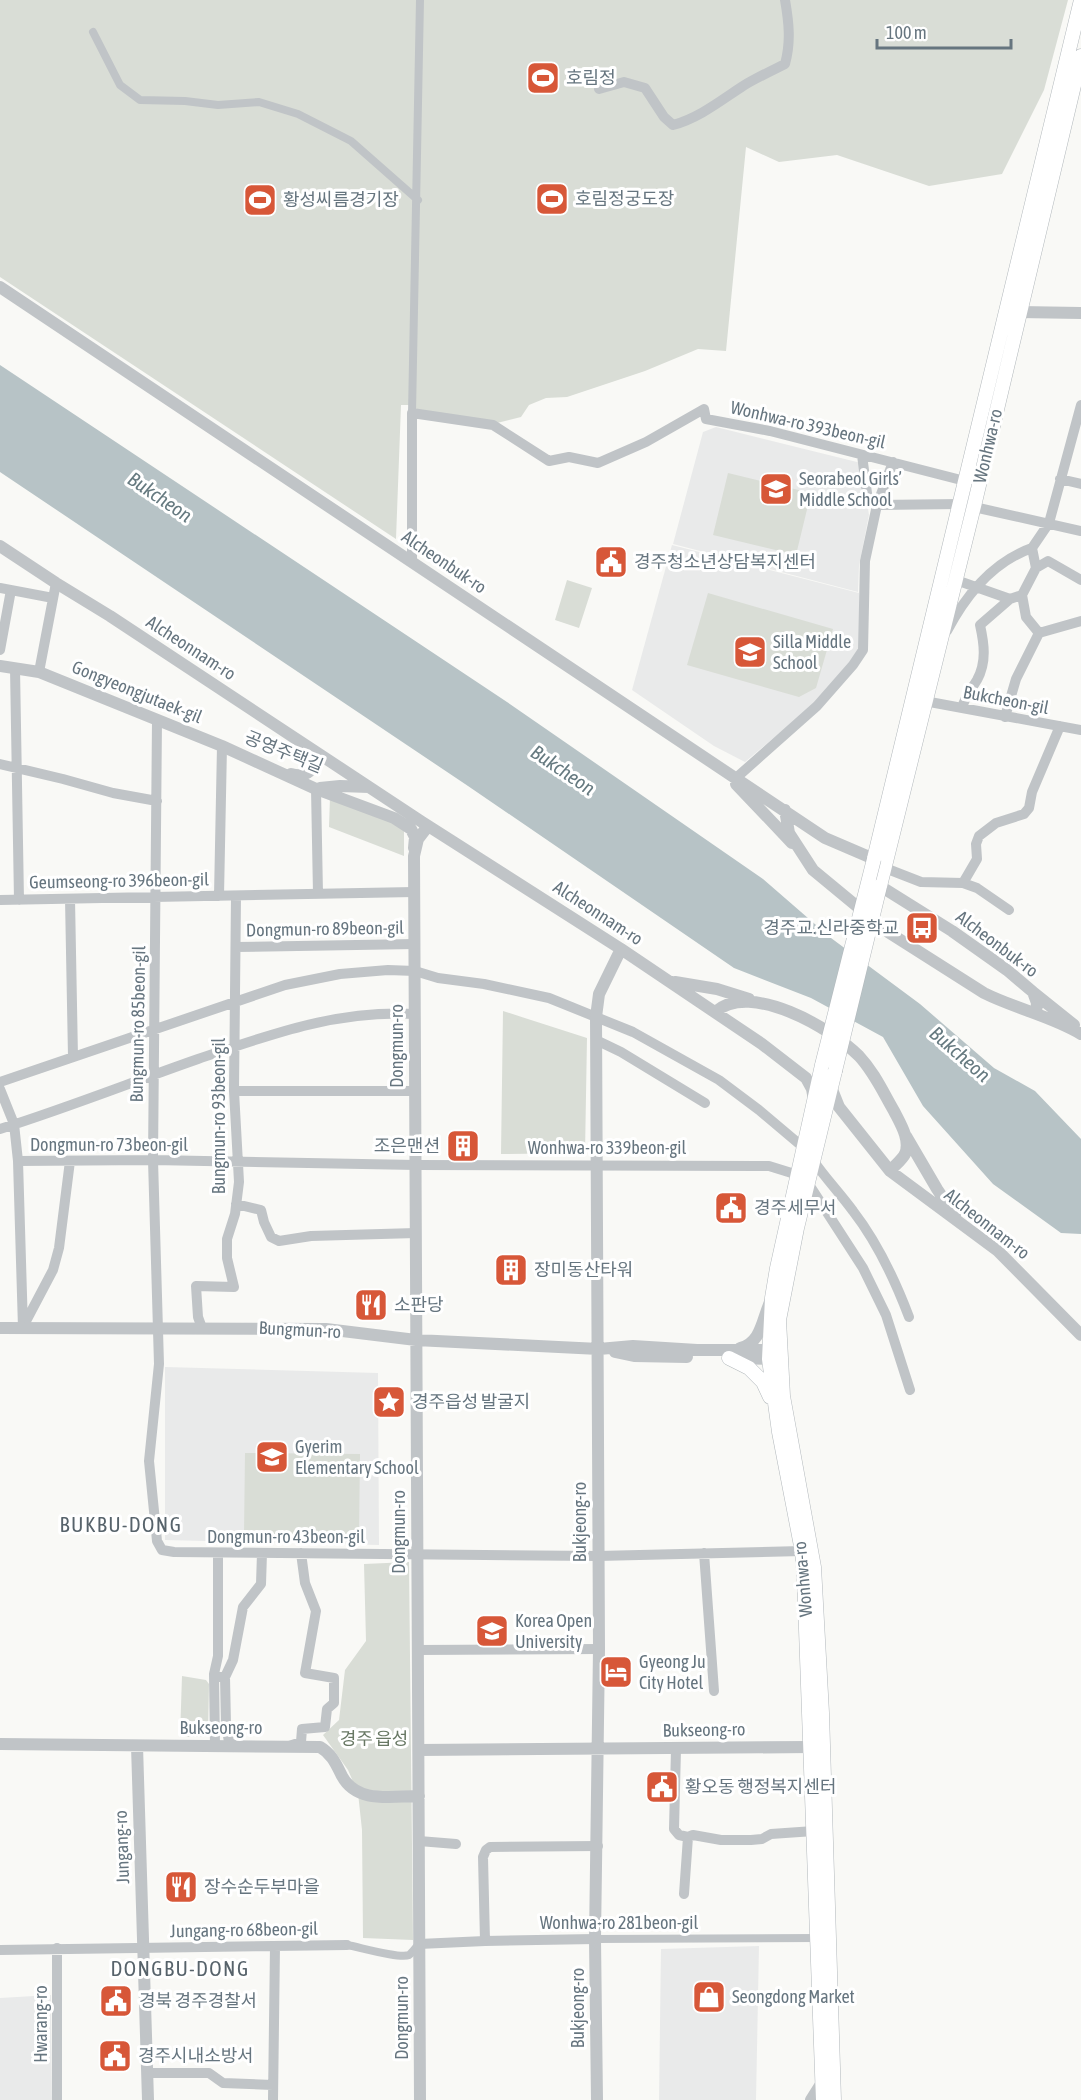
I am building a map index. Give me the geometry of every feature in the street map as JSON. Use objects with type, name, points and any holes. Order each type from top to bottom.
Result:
[{"type":"main road","name":"Wonhwa-ro","points":[[879,863],[1013,312],[1081,0]]},
{"type":"main road","name":"Wonhwa-ro","points":[[919,700],[940,644],[956,580],[967,506],[965,481],[1013,312],[1081,56]]},
{"type":"main road","points":[[820,1073],[880,886],[879,863]]},
{"type":"main road","points":[[820,1073],[879,863]]},
{"type":"main road","name":"Wonhwa-ro","points":[[820,1073],[831,1087],[813,1160],[803,1179],[772,1297],[774,1401],[802,1551],[806,1602],[823,2100]]},
{"type":"main road","name":"Wonhwa-ro","points":[[820,1073],[804,1148],[803,1179],[774,1354],[814,1567],[822,1713],[834,2100]]},
{"type":"main road","points":[[731,1354],[763,1382],[768,1395],[774,1401]]},
{"type":"street","points":[[412,562],[414,262],[418,200],[420,0]]},
{"type":"street","points":[[599,89],[624,82],[645,88],[664,117],[673,125],[686,121],[785,64],[790,36],[785,0]]},
{"type":"street","points":[[93,32],[120,86],[140,100],[185,101],[218,105],[259,102],[298,114],[351,141],[418,200]]},
{"type":"street","name":"Alcheonbuk-ro","points":[[0,287],[820,835],[879,863]]},
{"type":"street","points":[[1013,312],[1081,313]]},
{"type":"street","points":[[940,644],[956,613],[975,587],[1014,554],[1032,548],[1049,523],[1081,405]]},
{"type":"street","name":"Wonhwa-ro 393beon-gil","points":[[412,413],[493,425],[549,461],[569,457],[598,463],[646,442],[705,409],[706,419],[770,431],[965,481]]},
{"type":"street","points":[[862,455],[868,501],[877,505]]},
{"type":"street","points":[[736,778],[817,706],[863,650],[865,561],[877,505],[893,462]]},
{"type":"street","points":[[1060,479],[1081,483]]},
{"type":"street","name":"Wonhwa-ro","points":[[877,505],[967,506]]},
{"type":"street","points":[[967,506],[1081,531]]},
{"type":"street","name":"Alcheonnam-ro","points":[[0,546],[428,826],[621,949],[762,1044],[820,1073]]},
{"type":"street","points":[[1032,548],[1036,568]]},
{"type":"street","points":[[1039,633],[1026,618],[1022,595],[1036,568],[1048,561],[1081,580]]},
{"type":"street","points":[[956,580],[1010,599]]},
{"type":"street","points":[[39,672],[56,583]]},
{"type":"street","points":[[0,650],[6,589],[53,598]]},
{"type":"street","points":[[963,708],[964,697],[978,678],[986,649],[980,625],[1010,599],[1022,595]]},
{"type":"street","points":[[1005,717],[1016,679],[1039,633],[1081,621]]},
{"type":"street","name":"Gongyeongjutaek-gil","points":[[0,666],[39,672],[222,746]]},
{"type":"street","name":"Geumseong-ro 396beon-gil","points":[[15,668],[19,900]]},
{"type":"street","name":"Bukcheon-gil","points":[[919,700],[1081,730]]},
{"type":"street","name":"Bungmun-ro 85beon-gil","points":[[157,720],[153,1160],[159,1328]]},
{"type":"street","points":[[963,883],[977,859],[976,844],[979,836],[996,823],[1024,814],[1029,808],[1032,792],[1060,726]]},
{"type":"street","points":[[270,767],[298,776],[306,774],[311,770],[313,759],[312,752],[303,743]]},
{"type":"street","name":"Geumseong-ro 396beon-gil","points":[[219,896],[222,746]]},
{"type":"street","name":"공영주택길","points":[[222,746],[316,789],[340,786],[369,787]]},
{"type":"street","points":[[714,763],[797,848]]},
{"type":"street","points":[[0,764],[113,793],[157,801]]},
{"type":"street","points":[[318,894],[316,789],[394,818],[411,829],[415,837],[414,856]]},
{"type":"street","points":[[785,810],[789,833],[813,870],[888,932],[984,993],[1081,1033]]},
{"type":"street","points":[[414,856],[418,839],[428,826]]},
{"type":"street","points":[[797,848],[807,834],[820,835]]},
{"type":"street","name":"Dongmun-ro","points":[[414,856],[420,2100]]},
{"type":"street","points":[[879,863],[921,882],[963,883],[977,888],[1009,910]]},
{"type":"street","name":"Alcheonbuk-ro","points":[[880,886],[952,931],[1007,970],[1033,992],[1037,1003],[1036,1013]]},
{"type":"street","name":"Geumseong-ro 396beon-gil","points":[[0,900],[414,892]]},
{"type":"street","name":"Bungmun-ro 93beon-gil","points":[[202,1328],[198,1317],[196,1286],[234,1287],[227,1258],[227,1239],[235,1214],[239,1182],[234,1091],[236,896]]},
{"type":"street","points":[[70,899],[73,1057]]},
{"type":"street","name":"Dongmun-ro 89beon-gil","points":[[236,947],[415,944]]},
{"type":"street","name":"Bukjeong-ro","points":[[597,2100],[595,1939],[599,1750],[599,1349],[596,1017],[599,994],[621,949]]},
{"type":"street","points":[[0,1082],[285,985],[316,978],[388,970],[415,971],[438,978],[484,984],[549,998],[633,1032],[719,1080],[804,1148]]},
{"type":"street","points":[[667,980],[728,991],[804,1019],[846,1044],[861,1058],[876,1078],[905,1134],[959,1222]]},
{"type":"street","points":[[1009,1004],[1018,997],[1022,983]]},
{"type":"street","points":[[1033,992],[1081,1033]]},
{"type":"street","points":[[715,1012],[726,1004],[758,1002]]},
{"type":"street","points":[[0,1129],[235,1047],[309,1024],[382,1012],[415,1014]]},
{"type":"street","points":[[596,1040],[621,1052],[705,1103]]},
{"type":"street","name":"Alcheonnam-ro","points":[[831,1087],[839,1107],[890,1171],[998,1251],[1081,1335]]},
{"type":"street","points":[[0,1089],[14,1124],[18,1161],[23,1328]]},
{"type":"street","points":[[234,1091],[415,1091]]},
{"type":"street","points":[[825,1112],[832,1107],[839,1107]]},
{"type":"street","points":[[890,1171],[905,1155],[907,1147],[905,1134]]},
{"type":"street","name":"Dongmun-ro 73beon-gil","points":[[18,1161],[153,1160],[416,1165]]},
{"type":"street","points":[[813,1160],[854,1211],[887,1266],[909,1317]]},
{"type":"street","points":[[23,1328],[53,1270],[70,1161]]},
{"type":"street","name":"Wonhwa-ro 339beon-gil","points":[[416,1165],[769,1166],[803,1179]]},
{"type":"street","points":[[803,1179],[863,1268],[886,1315],[910,1390]]},
{"type":"street","points":[[236,1204],[261,1210],[271,1237],[279,1241],[311,1236],[416,1233]]},
{"type":"street","points":[[731,1354],[755,1340],[772,1297]]},
{"type":"street","name":"Bungmun-ro","points":[[0,1328],[326,1329],[416,1340],[599,1349],[634,1356],[774,1354]]},
{"type":"street","name":"Dongmun-ro 43beon-gil","points":[[159,1328],[159,1364],[149,1461],[157,1541],[162,1550],[174,1552],[598,1556],[802,1551]]},
{"type":"street","points":[[218,1552],[218,1656],[229,1742],[235,1746]]},
{"type":"street","points":[[215,1746],[220,1677],[233,1660],[243,1607],[261,1584],[262,1553]]},
{"type":"street","points":[[289,1746],[301,1742],[302,1729],[325,1727],[327,1709],[334,1703],[334,1678],[305,1673],[316,1611],[305,1583],[301,1553]]},
{"type":"street","points":[[704,1553],[714,1691]]},
{"type":"street","points":[[418,1650],[599,1649]]},
{"type":"street","name":"Bukseong-ro","points":[[0,1744],[320,1747],[327,1751],[347,1786],[358,1793],[371,1796],[419,1796]]},
{"type":"street","name":"Jungang-ro","points":[[137,1746],[148,2100]]},
{"type":"street","name":"Bukseong-ro","points":[[418,1750],[811,1747]]},
{"type":"street","points":[[676,1749],[674,1829],[679,1835],[721,1840],[751,1840],[762,1839],[771,1834],[814,1831]]},
{"type":"street","points":[[684,1894],[688,1837]]},
{"type":"street","points":[[419,1841],[456,1844]]},
{"type":"street","points":[[485,1941],[483,1857],[486,1850],[490,1847],[598,1846]]},
{"type":"street","name":"Wonhwa-ro 281beon-gil","points":[[419,1944],[595,1939],[818,1938]]},
{"type":"street","points":[[346,1945],[396,1956],[408,1955],[419,1944]]},
{"type":"street","name":"Jungang-ro 68beon-gil","points":[[143,1947],[346,1945]]},
{"type":"street","points":[[273,2100],[275,1946]]},
{"type":"street","points":[[0,1950],[143,1947]]},
{"type":"street","name":"Hwarang-ro","points":[[57,1948],[57,2100]]},
{"type":"street","points":[[147,2073],[209,2073],[223,2083],[273,2085]]},
{"type":"street","points":[[811,2100],[823,2081]]},
{"type":"shaded area","name":"Seorabeol Girls’ Middle School","points":[[716,427],[861,463],[869,515],[859,566],[858,592],[673,544],[703,432]]},
{"type":"shaded area","name":"Silla Middle School","points":[[672,545],[859,593],[862,645],[854,660],[809,708],[745,762],[714,746],[632,690]]},
{"type":"shaded area","name":"Gyerim Elementary School","points":[[165,1367],[378,1373],[379,1545],[165,1540]]},
{"type":"shaded area","name":"Seongdong Market","points":[[759,1946],[756,2100],[659,2100],[661,1949]]},
{"type":"shaded area","points":[[51,1995],[52,2100],[0,2100],[0,1998]]},
{"type":"green space","points":[[0,0],[1068,0],[1044,90],[1002,174],[929,186],[837,155],[779,162],[746,147],[726,351],[698,349],[645,371],[567,397],[546,398],[529,405],[521,417],[497,423],[418,410],[412,405],[401,405],[396,539],[0,277]]},
{"type":"green space","points":[[728,473],[811,493],[796,555],[713,535]]},
{"type":"green space","points":[[567,580],[592,588],[579,628],[555,620]]},
{"type":"green space","points":[[708,593],[833,629],[816,688],[799,697],[687,665]]},
{"type":"green space","points":[[330,797],[404,825],[404,856],[329,827]]},
{"type":"green space","points":[[503,1011],[587,1038],[585,1153],[501,1154]]},
{"type":"green space","points":[[245,1453],[360,1454],[359,1535],[244,1534]]},
{"type":"green space","name":"경주 읍성","points":[[409,1562],[413,1940],[363,1938],[362,1830],[358,1793],[348,1770],[323,1735],[339,1720],[345,1670],[366,1641],[364,1564]]},
{"type":"green space","points":[[182,1676],[206,1680],[209,1684],[208,1735],[205,1737],[180,1737]]},
{"type":"water","name":"Bukcheon","points":[[0,365],[507,702],[763,879],[831,938],[920,1004],[994,1068],[1035,1091],[1081,1139],[1081,1234],[1061,1233],[993,1184],[923,1106],[883,1037],[811,998],[734,968],[468,786],[0,472]]},
{"type":"place","name":"호림정","points":[[543,78]]},
{"type":"place","name":"호림정궁도장","points":[[552,199]]},
{"type":"place","name":"황성씨름경기장","points":[[260,200]]},
{"type":"place","name":"Seorabeol Girls’ Middle School","points":[[776,489]]},
{"type":"place","name":"경주청소년상담복지센터","points":[[611,562]]},
{"type":"place","name":"Silla Middle School","points":[[750,652]]},
{"type":"place","name":"경주교.신라중학교","points":[[922,928]]},
{"type":"place","name":"조은맨션","points":[[463,1146]]},
{"type":"place","name":"경주세무서","points":[[731,1208]]},
{"type":"place","name":"장미동산타워","points":[[511,1270]]},
{"type":"place","name":"소판당","points":[[371,1305]]},
{"type":"place","name":"경주읍성 발굴지","points":[[389,1402]]},
{"type":"place","name":"Gyerim Elementary School","points":[[272,1457]]},
{"type":"place","name":"Korea Open University","points":[[492,1631]]},
{"type":"place","name":"Gyeong Ju City Hotel","points":[[616,1672]]},
{"type":"place","name":"황오동 행정복지센터","points":[[662,1787]]},
{"type":"place","name":"장수순두부마을","points":[[181,1887]]},
{"type":"place","name":"Seongdong Market","points":[[709,1997]]},
{"type":"place","name":"경북 경주경찰서","points":[[116,2001]]},
{"type":"place","name":"경주시내소방서","points":[[115,2056]]},
{"type":"district","name":"BUKBU-DONG","points":[[121,1525]]},
{"type":"district","name":"DONGBU-DONG","points":[[180,1969]]}]
